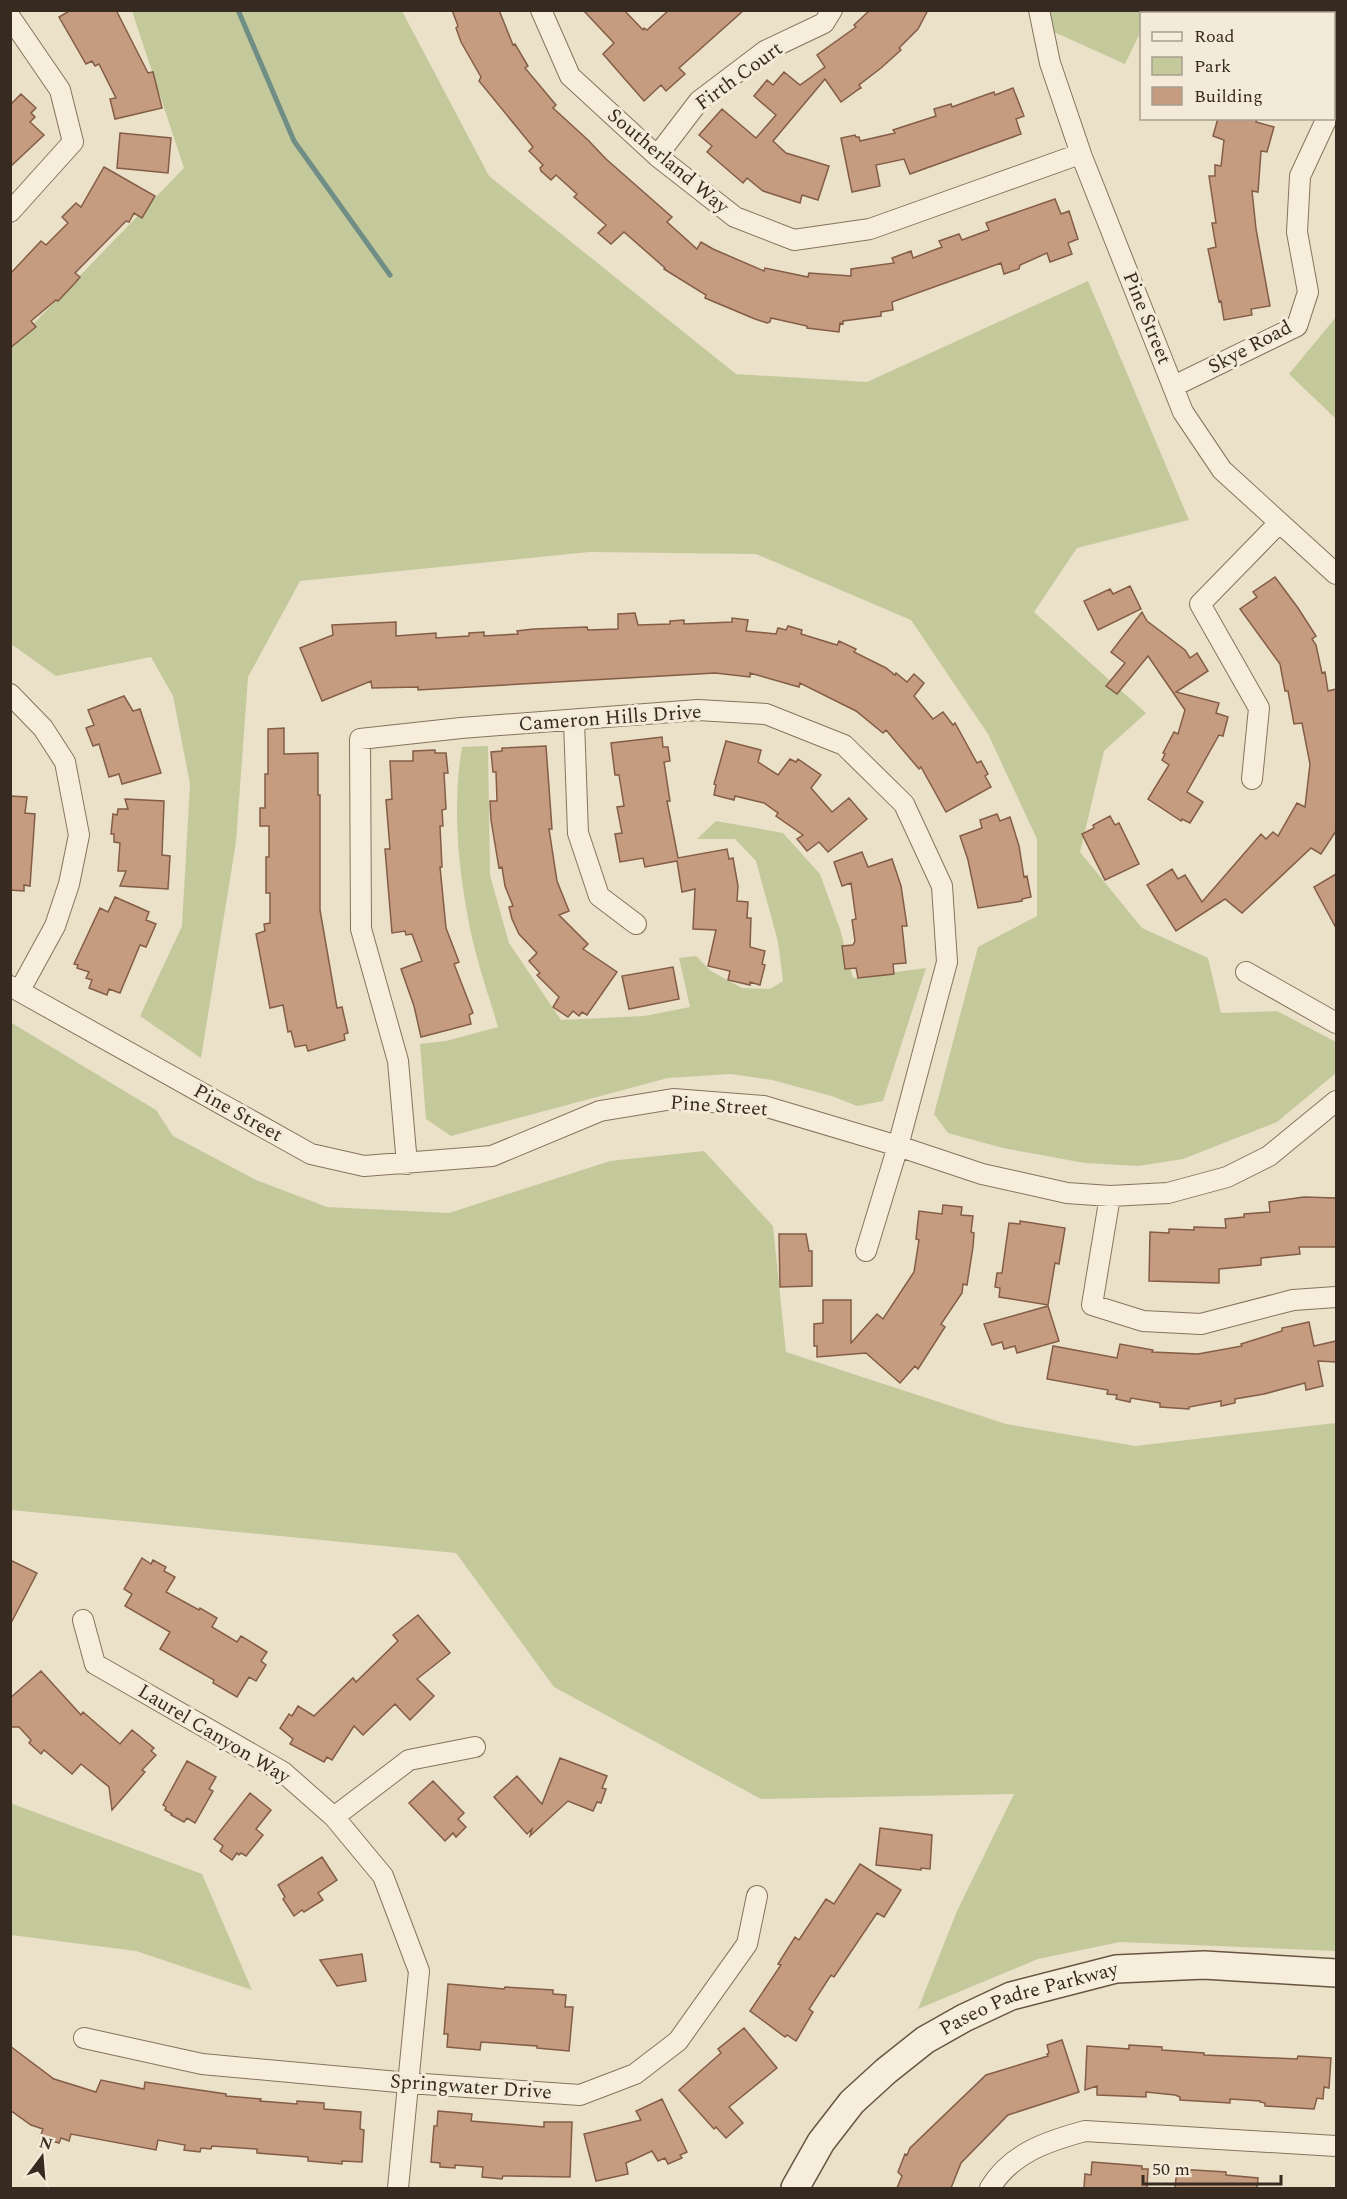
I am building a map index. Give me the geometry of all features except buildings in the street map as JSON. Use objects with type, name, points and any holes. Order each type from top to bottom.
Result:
[{"type":"main road","name":"Paseo Padre Parkway","points":[[795,2188],[821,2142],[852,2103],[886,2071],[925,2040],[964,2018],[1011,1996],[1116,1969],[1204,1965],[1336,1973]]},
{"type":"street","name":"Southerland Way","points":[[541,10],[570,76],[657,156],[735,217],[794,240],[870,230],[1077,155],[1083,158]]},
{"type":"street","name":"Firth Court","points":[[657,156],[699,100],[765,51],[824,23],[832,10]]},
{"type":"street","name":"Pine Street","points":[[1039,10],[1050,63],[1083,158],[1183,412],[1222,470],[1336,574]]},
{"type":"street","points":[[10,17],[60,90],[73,142],[10,212]]},
{"type":"street","name":"Skye Road","points":[[1174,386],[1297,326],[1308,292],[1297,232],[1300,176],[1326,120]]},
{"type":"street","points":[[1252,779],[1259,708],[1200,604],[1279,524]]},
{"type":"street","points":[[10,694],[43,728],[65,762],[79,835],[69,885],[55,926],[15,988]]},
{"type":"street","name":"Cameron Hills Drive","points":[[408,1164],[398,1061],[362,929],[360,739],[461,728],[698,710],[766,714],[844,744],[904,804],[942,886],[947,962],[898,1146],[866,1251]]},
{"type":"street","points":[[574,721],[578,833],[599,896],[636,924]]},
{"type":"street","points":[[1246,972],[1336,1023]]},
{"type":"street","name":"Pine Street","points":[[15,988],[311,1154],[364,1166],[492,1156],[600,1111],[673,1099],[764,1106],[982,1174],[1067,1193],[1110,1196],[1168,1193],[1227,1177],[1269,1156],[1336,1101]]},
{"type":"street","points":[[1110,1196],[1092,1305],[1143,1321],[1201,1324],[1293,1300],[1336,1297]]},
{"type":"street","name":"Laurel Canyon Way","points":[[83,1620],[95,1664],[283,1772],[334,1817],[383,1876],[419,1971],[398,2188]]},
{"type":"street","points":[[334,1817],[409,1761],[475,1747]]},
{"type":"street","name":"Springwater Drive","points":[[84,2038],[202,2064],[409,2083],[580,2095],[635,2074],[678,2041],[747,1944],[757,1896]]},
{"type":"street","points":[[990,2188],[1016,2159],[1048,2141],[1085,2131],[1336,2146]]},
{"type":"green space","points":[[1050,10],[1152,11],[1140,12],[1140,33],[1125,64],[1054,32]]},
{"type":"green space","points":[[132,11],[402,11],[489,176],[736,374],[867,382],[1088,281],[1189,520],[1077,548],[1034,612],[1146,713],[1104,751],[1080,852],[1142,928],[1208,958],[1221,1013],[1277,1011],[1336,1042],[1336,1073],[1277,1122],[1183,1159],[1138,1166],[1085,1163],[1003,1148],[948,1133],[934,1114],[978,947],[1037,916],[1037,839],[988,734],[911,620],[756,554],[589,552],[300,581],[248,677],[236,842],[201,1058],[140,1016],[182,926],[190,784],[173,696],[151,657],[56,676],[11,644],[11,347],[184,168]]},
{"type":"green space","points":[[1336,317],[1336,419],[1289,374]]},
{"type":"green space","points":[[488,746],[490,875],[509,943],[561,1020],[644,1016],[690,1007],[679,958],[696,956],[711,971],[742,988],[770,989],[783,981],[778,942],[756,861],[735,839],[697,839],[716,821],[783,833],[820,874],[840,929],[853,978],[926,968],[883,1101],[857,1106],[832,1096],[772,1080],[731,1074],[668,1078],[451,1136],[426,1119],[420,1044],[446,1041],[498,1027],[470,927],[457,829],[462,747]]},
{"type":"green space","points":[[10,1022],[156,1110],[173,1136],[256,1180],[327,1207],[449,1213],[610,1161],[704,1151],[773,1226],[786,1352],[1006,1424],[1135,1446],[1336,1423],[1336,1951],[1120,1942],[1038,1959],[918,2009],[957,1911],[1014,1794],[761,1799],[554,1687],[456,1553],[11,1510]]},
{"type":"green space","points":[[10,1803],[202,1874],[252,1990],[136,1951],[11,1935]]},
{"type":"waterway","points":[[238,10],[294,141],[390,275]]}]
